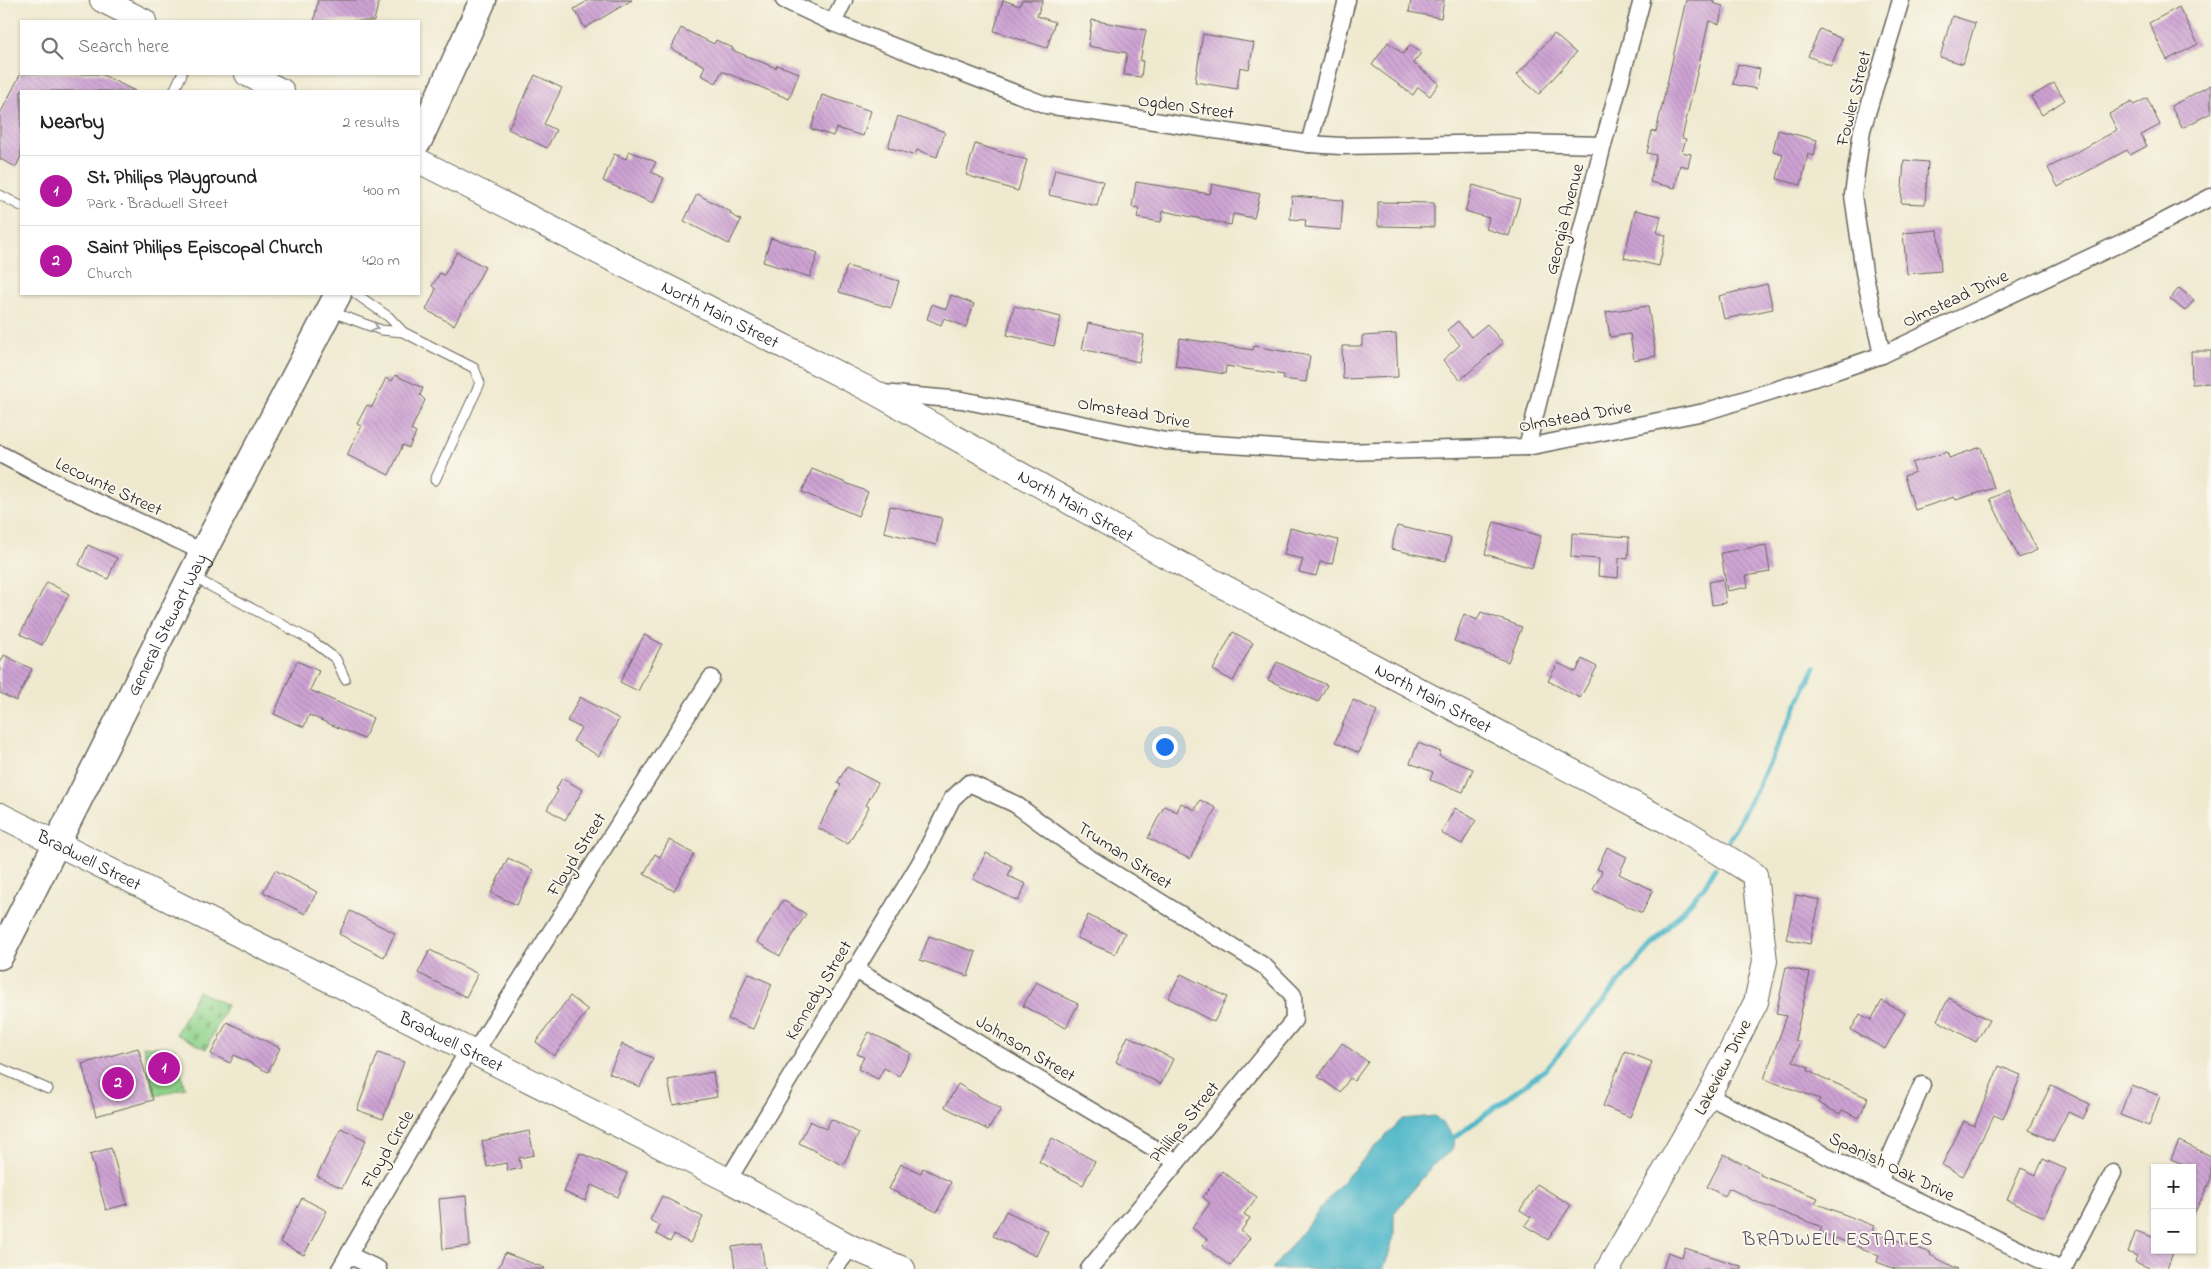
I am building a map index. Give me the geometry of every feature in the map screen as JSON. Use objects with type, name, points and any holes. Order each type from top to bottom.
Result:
[{"type":"main road","points":[[420,138],[484,0]]},
{"type":"main road","name":"General Stewart Way","points":[[0,956],[191,575],[333,302]]},
{"type":"street","points":[[102,0],[142,20]]},
{"type":"street","name":"Ogden Street","points":[[784,0],[833,23],[1046,105],[1309,144],[1369,146],[1516,143],[1603,145]]},
{"type":"street","points":[[833,23],[844,0]]},
{"type":"street","points":[[1309,144],[1347,0]]},
{"type":"street","name":"Georgia Avenue","points":[[1528,447],[1603,145],[1642,0]]},
{"type":"street","name":"Fowler Street","points":[[1882,354],[1864,272],[1853,195],[1862,130],[1901,0]]},
{"type":"street","points":[[249,75],[280,90]]},
{"type":"street","name":"North Main Street","points":[[420,162],[874,392],[1164,555],[1683,830],[1729,858]]},
{"type":"street","name":"Olmstead Drive","points":[[874,392],[962,400],[1165,442],[1341,452],[1528,447],[1704,412],[1827,374],[1882,354],[2140,234],[2211,197]]},
{"type":"street","name":"Lecounte Street","points":[[0,454],[50,480],[203,552]]},
{"type":"street","name":"Floyd Street","points":[[472,1051],[711,678]]},
{"type":"street","name":"Truman Street","points":[[940,820],[952,799],[969,783],[1015,804],[1083,854],[1264,966],[1293,995]]},
{"type":"street","name":"Bradwell Street","points":[[0,815],[728,1180],[851,1247],[903,1269]]},
{"type":"street","name":"Kennedy Street","points":[[728,1180],[854,969],[920,863],[940,820]]},
{"type":"street","name":"Lakeview Drive","points":[[1608,1269],[1708,1096],[1756,1002],[1765,961],[1755,875],[1729,858]]},
{"type":"street","name":"Johnson Street","points":[[854,969],[1177,1162]]},
{"type":"street","name":"Phillips Street","points":[[1089,1269],[1294,1020],[1293,995]]},
{"type":"street","name":"Floyd Circle","points":[[340,1269],[472,1051]]},
{"type":"street","points":[[1879,1182],[1922,1085]]},
{"type":"street","name":"Spanish Oak Drive","points":[[1708,1096],[1879,1182],[2059,1269]]},
{"type":"street","points":[[2063,1269],[2113,1173]]},
{"type":"street","points":[[834,1269],[851,1247]]},
{"type":"street","points":[[349,1254],[378,1269]]},
{"type":"lane","points":[[174,90],[182,75]]},
{"type":"lane","points":[[0,195],[20,205]]},
{"type":"lane","points":[[357,295],[389,317],[403,332],[474,368],[480,383],[435,480]]},
{"type":"lane","points":[[333,302],[381,330],[403,332]]},
{"type":"lane","points":[[191,575],[311,640],[336,659],[345,679]]},
{"type":"lane","points":[[0,1068],[48,1089]]},
{"type":"green space","points":[[198,991],[227,1005],[206,1049],[176,1034]]},
{"type":"green space","points":[[143,1046],[174,1048],[185,1088],[155,1096]]},
{"type":"water","points":[[1435,1116],[1455,1137],[1452,1150],[1435,1163],[1394,1213],[1394,1234],[1387,1261],[1382,1269],[1272,1269],[1342,1182],[1402,1119]]},
{"type":"building","points":[[318,0],[379,0],[374,20],[314,20]]},
{"type":"building","points":[[589,0],[632,0],[585,28],[574,9]]},
{"type":"building","points":[[1003,0],[1020,6],[1022,0],[1043,0],[1037,16],[1055,22],[1047,48],[994,31]]},
{"type":"building","points":[[1411,0],[1444,0],[1441,18],[1409,12]]},
{"type":"building","points":[[1686,0],[1714,0],[1713,3],[1723,6],[1719,24],[1709,21],[1682,138],[1686,139],[1682,152],[1691,154],[1688,167],[1680,165],[1675,188],[1650,182],[1656,155],[1647,153],[1652,131],[1656,132]]},
{"type":"building","points":[[2179,7],[2198,44],[2167,60],[2149,23]]},
{"type":"building","points":[[1952,16],[1975,23],[1963,64],[1940,57]]},
{"type":"building","points":[[1092,20],[1146,30],[1140,61],[1143,61],[1141,77],[1124,75],[1127,53],[1088,46]]},
{"type":"building","points":[[681,28],[714,44],[716,40],[733,48],[732,50],[776,68],[777,65],[799,73],[789,99],[722,71],[716,83],[701,75],[705,66],[671,49]]},
{"type":"building","points":[[1820,29],[1842,39],[1831,66],[1808,56]]},
{"type":"building","points":[[1203,34],[1254,43],[1249,69],[1240,67],[1237,89],[1195,82]]},
{"type":"building","points":[[1554,34],[1576,53],[1539,94],[1517,75]]},
{"type":"building","points":[[1388,42],[1403,54],[1410,45],[1421,53],[1413,63],[1439,83],[1430,96],[1418,87],[1413,95],[1372,65]]},
{"type":"building","points":[[1738,64],[1760,69],[1756,89],[1733,84]]},
{"type":"building","points":[[20,75],[103,75],[133,90],[20,90],[20,158],[16,167],[0,159],[0,114]]},
{"type":"building","points":[[535,75],[562,88],[544,124],[556,130],[547,148],[508,129]]},
{"type":"building","points":[[2054,83],[2065,100],[2042,115],[2031,97]]},
{"type":"building","points":[[2211,85],[2211,113],[2182,128],[2171,106]]},
{"type":"building","points":[[822,95],[871,111],[863,136],[836,128],[833,136],[811,129]]},
{"type":"building","points":[[2147,98],[2160,125],[2141,135],[2147,146],[2130,155],[2127,150],[2058,187],[2048,168],[2117,130],[2109,114],[2132,102],[2134,105]]},
{"type":"building","points":[[898,116],[945,132],[937,157],[917,150],[915,156],[888,147]]},
{"type":"building","points":[[1778,130],[1817,140],[1814,156],[1808,154],[1801,185],[1777,179],[1783,154],[1773,151]]},
{"type":"building","points":[[975,144],[1027,160],[1018,191],[966,175]]},
{"type":"building","points":[[629,151],[656,162],[651,172],[664,178],[653,203],[603,181],[614,154],[626,159]]},
{"type":"building","points":[[1904,160],[1928,162],[1925,204],[1901,203]]},
{"type":"building","points":[[1055,169],[1103,181],[1097,206],[1049,195]]},
{"type":"building","points":[[1136,182],[1210,194],[1212,184],[1260,194],[1254,218],[1233,214],[1231,225],[1163,211],[1161,222],[1137,218],[1139,208],[1132,207]]},
{"type":"building","points":[[1473,185],[1520,199],[1509,236],[1486,229],[1489,218],[1465,211]]},
{"type":"building","points":[[697,194],[731,212],[730,214],[741,220],[729,244],[684,221]]},
{"type":"building","points":[[1292,196],[1343,200],[1341,230],[1305,227],[1306,220],[1290,219]]},
{"type":"building","points":[[1378,202],[1434,203],[1434,227],[1378,226]]},
{"type":"building","points":[[1635,210],[1661,216],[1657,233],[1666,235],[1659,266],[1624,258]]},
{"type":"building","points":[[1938,230],[1941,271],[1907,274],[1903,233]]},
{"type":"building","points":[[771,238],[818,253],[810,277],[763,262]]},
{"type":"building","points":[[457,252],[485,267],[454,325],[426,310],[436,289],[432,286],[440,273],[444,275]]},
{"type":"building","points":[[847,266],[899,281],[891,308],[839,292]]},
{"type":"building","points":[[1767,284],[1773,309],[1724,319],[1719,296]]},
{"type":"building","points":[[2179,288],[2194,300],[2185,311],[2170,299]]},
{"type":"building","points":[[951,295],[974,304],[966,327],[944,318],[941,325],[927,319],[932,304],[946,309]]},
{"type":"building","points":[[1014,306],[1061,317],[1054,346],[1007,335]]},
{"type":"building","points":[[1648,306],[1656,356],[1634,360],[1630,334],[1610,337],[1606,312]]},
{"type":"building","points":[[1458,321],[1471,337],[1487,324],[1503,343],[1460,380],[1443,360],[1460,345],[1447,330]]},
{"type":"building","points":[[1088,323],[1144,335],[1139,362],[1082,349]]},
{"type":"building","points":[[1396,334],[1398,377],[1343,379],[1342,346],[1362,346],[1362,336]]},
{"type":"building","points":[[1180,338],[1253,350],[1254,346],[1310,356],[1306,382],[1283,379],[1284,375],[1226,366],[1225,374],[1175,366]]},
{"type":"building","points":[[2191,351],[2211,351],[2211,383],[2192,384]]},
{"type":"building","points":[[395,375],[423,388],[420,395],[425,400],[411,430],[416,433],[409,448],[403,445],[389,475],[347,455],[361,426],[357,424],[367,405],[372,407],[386,378],[392,381]]},
{"type":"building","points":[[1981,447],[1994,488],[1956,500],[1954,497],[1915,510],[1904,476],[1915,472],[1912,463],[1947,452],[1949,458]]},
{"type":"building","points":[[812,469],[868,492],[858,516],[802,492]]},
{"type":"building","points":[[2008,490],[2037,550],[2019,558],[1990,499]]},
{"type":"building","points":[[890,506],[942,518],[936,545],[884,532]]},
{"type":"building","points":[[1494,522],[1541,536],[1532,568],[1485,554]]},
{"type":"building","points":[[1397,526],[1451,538],[1446,561],[1391,549]]},
{"type":"building","points":[[1290,528],[1338,540],[1332,564],[1320,562],[1316,576],[1299,572],[1303,559],[1284,555]]},
{"type":"building","points":[[1572,533],[1629,537],[1628,559],[1619,558],[1618,578],[1598,576],[1599,559],[1571,557]]},
{"type":"building","points":[[88,545],[117,558],[108,579],[79,565]]},
{"type":"building","points":[[1766,545],[1770,572],[1746,576],[1748,587],[1727,591],[1721,553]]},
{"type":"building","points":[[1723,579],[1726,603],[1712,605],[1709,582]]},
{"type":"building","points":[[47,582],[69,594],[42,645],[20,634]]},
{"type":"building","points":[[1481,612],[1522,627],[1508,662],[1454,641],[1464,614],[1477,620]]},
{"type":"building","points":[[1233,632],[1253,643],[1233,681],[1213,670]]},
{"type":"building","points":[[644,635],[662,644],[638,691],[620,682]]},
{"type":"building","points":[[4,655],[32,669],[16,701],[0,693],[0,664]]},
{"type":"building","points":[[1582,659],[1597,667],[1580,698],[1548,681],[1558,663],[1576,672]]},
{"type":"building","points":[[297,661],[319,671],[310,690],[373,718],[364,739],[309,715],[304,727],[274,714]]},
{"type":"building","points":[[1277,662],[1327,685],[1318,702],[1268,680]]},
{"type":"building","points":[[580,697],[619,719],[599,756],[573,741],[581,728],[567,721]]},
{"type":"building","points":[[1353,700],[1377,711],[1359,753],[1335,742]]},
{"type":"building","points":[[1418,743],[1441,752],[1439,756],[1473,769],[1463,792],[1430,780],[1433,772],[1410,763]]},
{"type":"building","points":[[847,767],[878,783],[866,805],[869,807],[848,844],[818,828],[841,785],[837,783]]},
{"type":"building","points":[[562,778],[583,790],[565,820],[547,809],[558,791],[556,789]]},
{"type":"building","points":[[1200,800],[1216,808],[1190,859],[1148,838],[1164,806],[1177,812],[1181,803],[1195,810]]},
{"type":"building","points":[[1455,808],[1476,820],[1462,844],[1441,833]]},
{"type":"building","points":[[669,840],[694,854],[674,891],[644,874],[655,854],[660,857]]},
{"type":"building","points":[[1607,847],[1627,857],[1619,874],[1653,890],[1642,913],[1593,890],[1602,871],[1597,869]]},
{"type":"building","points":[[986,853],[1012,866],[1008,876],[1026,884],[1018,901],[973,879]]},
{"type":"building","points":[[508,858],[533,870],[517,905],[491,893]]},
{"type":"building","points":[[275,870],[317,892],[305,914],[263,892]]},
{"type":"building","points":[[1796,895],[1820,900],[1810,944],[1786,939]]},
{"type":"building","points":[[783,900],[806,914],[780,956],[757,942]]},
{"type":"building","points":[[350,911],[395,933],[384,957],[339,934]]},
{"type":"building","points":[[1088,915],[1125,933],[1115,954],[1077,938]]},
{"type":"building","points":[[929,936],[976,952],[968,976],[920,960]]},
{"type":"building","points":[[430,950],[478,974],[466,997],[418,973]]},
{"type":"building","points":[[1786,967],[1810,973],[1795,1040],[1800,1042],[1793,1061],[1809,1067],[1808,1071],[1868,1098],[1859,1118],[1842,1110],[1840,1114],[1818,1103],[1820,1099],[1764,1079],[1787,1016],[1776,1014]]},
{"type":"building","points":[[748,973],[772,984],[753,1029],[728,1019]]},
{"type":"building","points":[[1181,974],[1227,997],[1214,1022],[1168,998]]},
{"type":"building","points":[[1036,982],[1078,1004],[1066,1028],[1023,1006]]},
{"type":"building","points":[[570,996],[588,1010],[554,1056],[536,1042]]},
{"type":"building","points":[[1949,998],[1989,1020],[1976,1042],[1937,1020]]},
{"type":"building","points":[[1882,1001],[1905,1013],[1885,1049],[1851,1030],[1860,1014],[1871,1020]]},
{"type":"building","points":[[227,1022],[280,1048],[268,1072],[234,1055],[230,1063],[211,1054]]},
{"type":"building","points":[[869,1032],[911,1053],[899,1076],[884,1068],[878,1079],[858,1069],[864,1057],[857,1054]]},
{"type":"building","points":[[1128,1036],[1173,1059],[1161,1084],[1116,1062]]},
{"type":"building","points":[[1342,1043],[1368,1062],[1354,1081],[1350,1078],[1340,1092],[1318,1077]]},
{"type":"building","points":[[622,1044],[653,1058],[640,1087],[609,1073]]},
{"type":"building","points":[[138,1048],[153,1100],[96,1116],[82,1064]]},
{"type":"building","points":[[1625,1051],[1652,1062],[1630,1117],[1603,1106]]},
{"type":"building","points":[[378,1053],[404,1062],[383,1119],[357,1110]]},
{"type":"building","points":[[1999,1066],[2021,1075],[2003,1119],[1994,1115],[1963,1176],[1942,1165],[1964,1121],[1974,1126]]},
{"type":"building","points":[[713,1072],[717,1097],[673,1105],[668,1080]]},
{"type":"building","points":[[958,1084],[1001,1109],[988,1130],[945,1107]]},
{"type":"building","points":[[2051,1085],[2090,1104],[2083,1119],[2068,1112],[2053,1141],[2029,1130]]},
{"type":"building","points":[[2131,1085],[2160,1096],[2149,1126],[2120,1115]]},
{"type":"building","points":[[831,1119],[859,1133],[843,1165],[799,1143],[810,1121],[826,1129]]},
{"type":"building","points":[[341,1128],[366,1140],[342,1188],[317,1176]]},
{"type":"building","points":[[529,1131],[534,1155],[519,1158],[521,1168],[508,1171],[506,1163],[487,1167],[482,1141]]},
{"type":"building","points":[[1052,1138],[1095,1161],[1083,1185],[1039,1162]]},
{"type":"building","points":[[2179,1141],[2211,1156],[2211,1179],[2196,1210],[2196,1164],[2183,1164],[2171,1159]]},
{"type":"building","points":[[111,1148],[127,1204],[106,1210],[90,1154]]},
{"type":"building","points":[[580,1153],[627,1173],[618,1197],[591,1185],[585,1201],[564,1192]]},
{"type":"building","points":[[1724,1154],[1761,1173],[1760,1175],[1818,1198],[1815,1203],[1874,1226],[1872,1231],[1931,1253],[1930,1255],[1958,1269],[1895,1269],[1877,1262],[1879,1255],[1820,1232],[1822,1227],[1763,1205],[1729,1188],[1725,1196],[1707,1187]]},
{"type":"building","points":[[2043,1159],[2066,1169],[2044,1217],[2007,1200],[2021,1168],[2036,1175]]},
{"type":"building","points":[[901,1164],[921,1173],[923,1168],[951,1182],[937,1212],[889,1189]]},
{"type":"building","points":[[1222,1171],[1257,1197],[1244,1214],[1250,1218],[1241,1231],[1250,1238],[1230,1266],[1202,1245],[1207,1239],[1192,1228],[1210,1203],[1203,1197]]},
{"type":"building","points":[[1537,1184],[1571,1205],[1548,1240],[1525,1225],[1531,1217],[1520,1210]]},
{"type":"building","points":[[466,1196],[470,1246],[443,1249],[439,1199]]},
{"type":"building","points":[[662,1196],[703,1217],[690,1243],[674,1235],[670,1242],[656,1234],[660,1226],[650,1220]]},
{"type":"building","points":[[302,1198],[327,1211],[304,1255],[280,1242]]},
{"type":"building","points":[[1006,1211],[1048,1231],[1036,1256],[993,1236]]},
{"type":"building","points":[[2136,1231],[2151,1237],[2151,1254],[2173,1254],[2167,1269],[2152,1269],[2135,1262],[2137,1256],[2128,1252]]},
{"type":"building","points":[[761,1243],[765,1269],[735,1269],[732,1247]]},
{"type":"building","points":[[1685,1248],[1741,1266],[1741,1269],[1663,1269],[1668,1252],[1682,1257]]},
{"type":"building","points":[[505,1253],[545,1268],[498,1269]]},
{"type":"waterway","points":[[1729,840],[1757,788],[1815,667]]},
{"type":"waterway","points":[[1455,1137],[1546,1069],[1626,974],[1704,887],[1715,868]]},
{"type":"place","name":"St. Philips Playground","points":[[164,1068]]},
{"type":"place","name":"Saint Philips Episcopal Church","points":[[118,1083]]},
{"type":"district","name":"BRADWELL ESTATES","points":[[1838,1238]]}]
